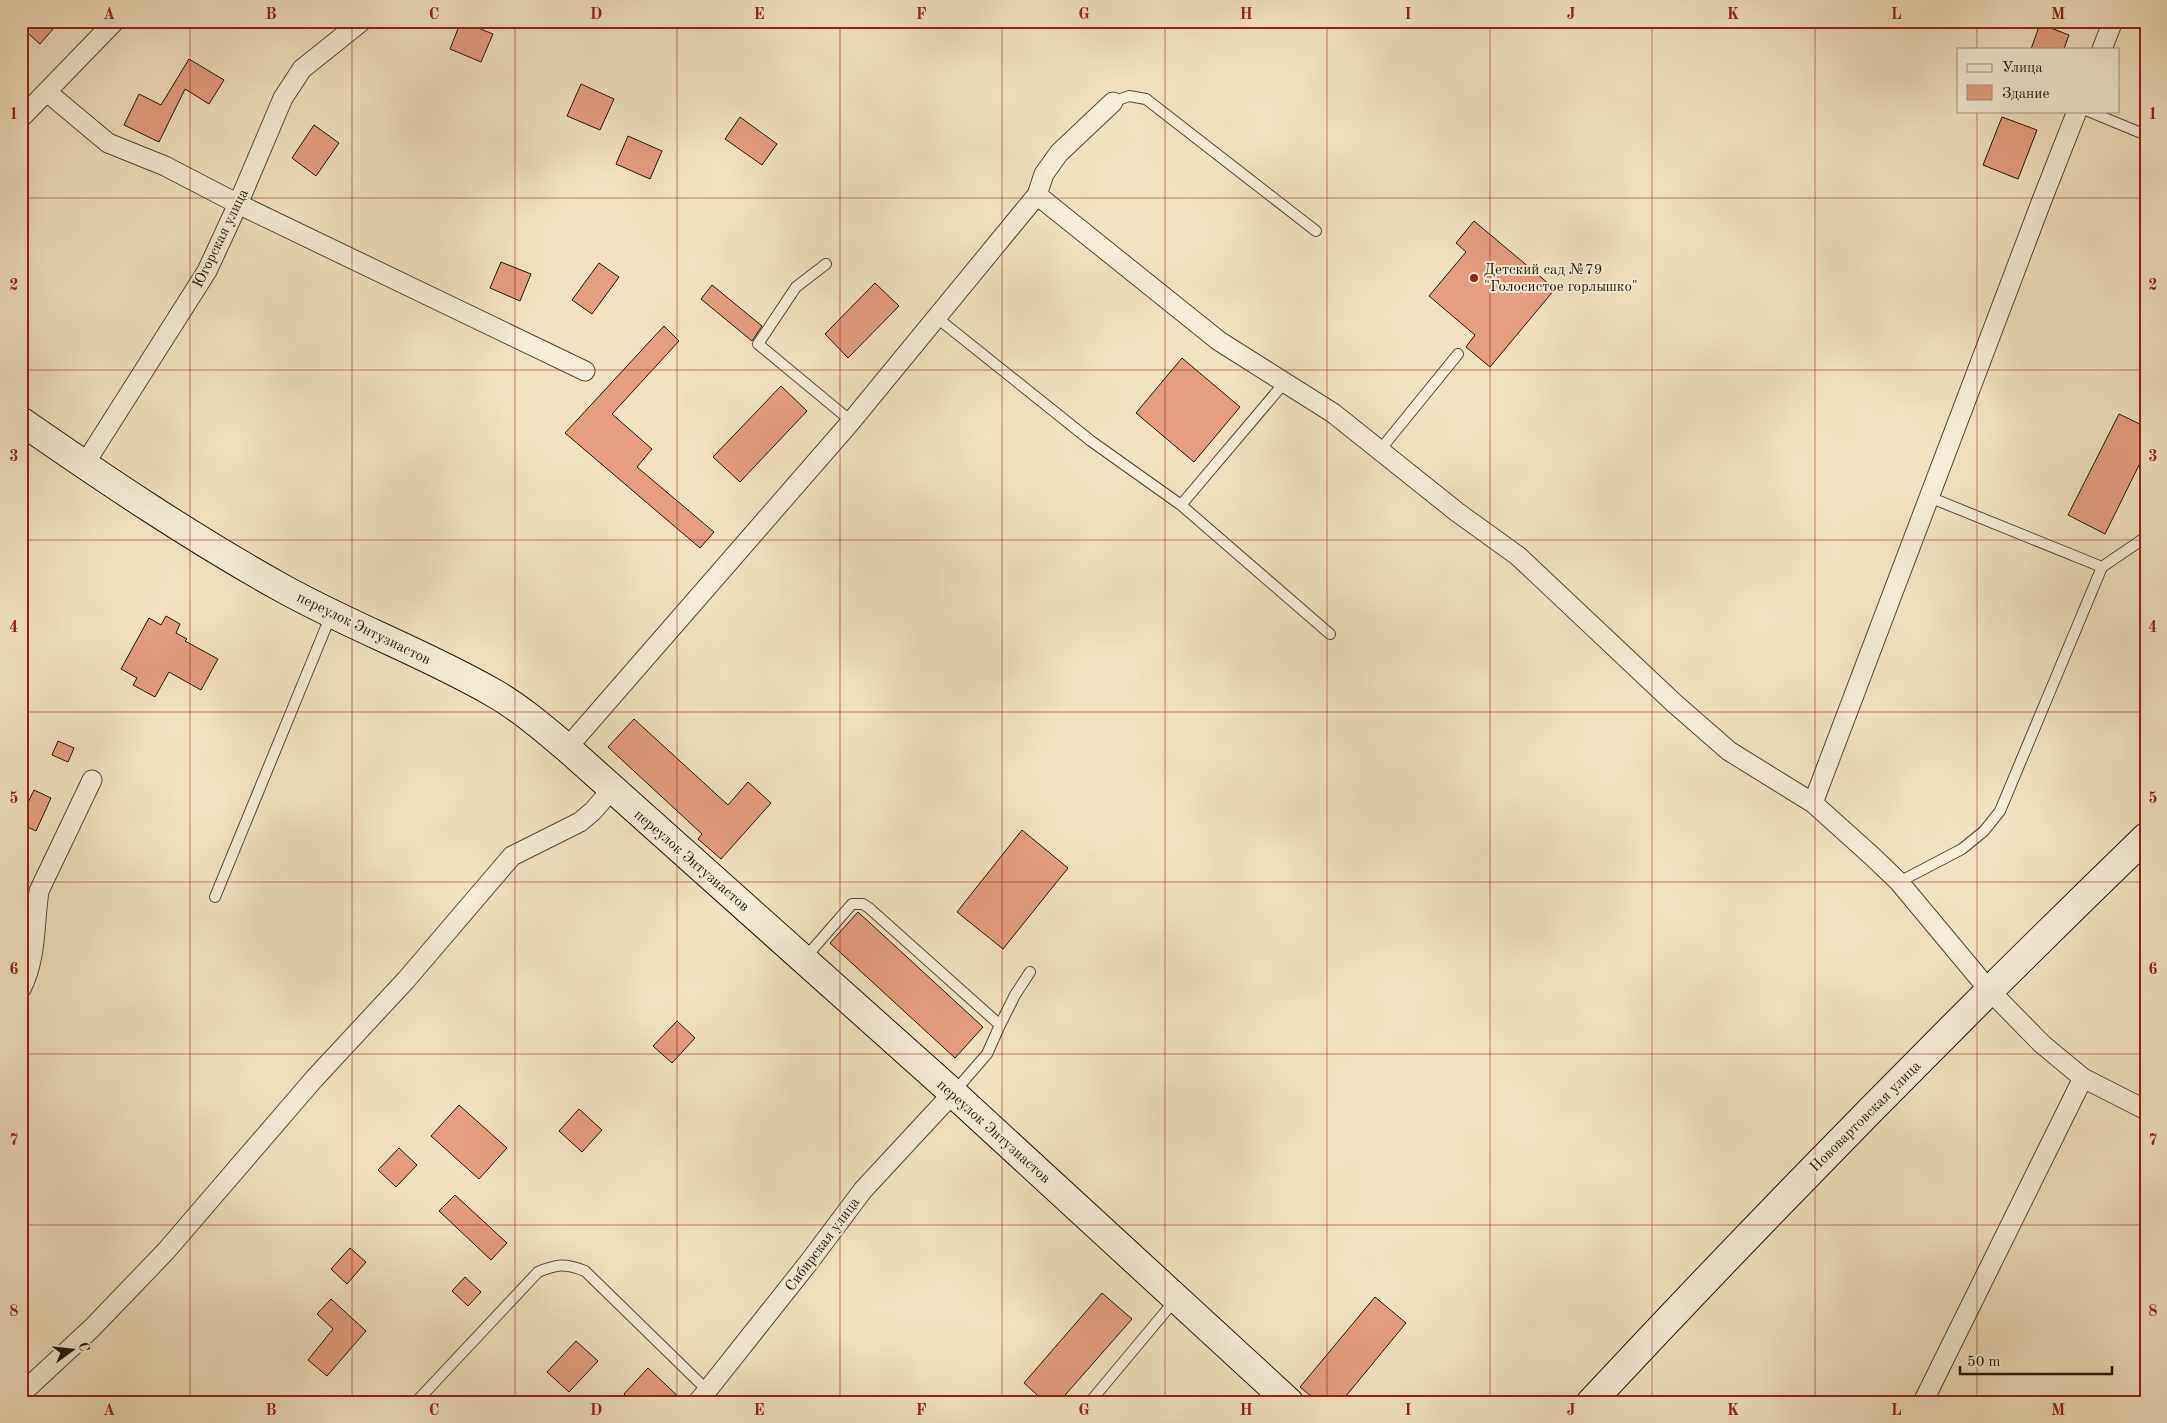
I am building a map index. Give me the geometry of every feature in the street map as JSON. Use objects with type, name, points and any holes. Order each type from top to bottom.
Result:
[{"type":"main road","name":"переулок Энтузиастов","points":[[21,421],[84,465],[218,550],[281,587],[331,614],[439,664],[493,692],[530,717],[953,1092],[1289,1402]]},
{"type":"main road","name":"Нововартовская улица","points":[[1591,1402],[1738,1245],[1988,990],[2146,837]]},
{"type":"street","points":[[21,118],[115,21]]},
{"type":"street","name":"Югорская улица","points":[[84,465],[207,271],[283,98],[302,69],[362,21]]},
{"type":"street","points":[[2102,48],[2113,21]]},
{"type":"street","points":[[47,92],[108,143],[165,166],[238,204],[585,371]]},
{"type":"street","points":[[567,748],[851,421],[1037,196],[1044,174],[1059,153],[1113,102]]},
{"type":"street","points":[[1813,803],[2077,112]]},
{"type":"street","points":[[1037,196],[1219,341],[1333,413],[1458,512],[1518,556],[1674,703],[1729,751],[1813,803],[1874,857],[1898,882],[1988,990],[2042,1044],[2083,1078],[2146,1110]]},
{"type":"street","points":[[21,989],[28,976],[35,944],[36,910],[39,891],[92,780]]},
{"type":"street","points":[[21,1394],[92,1328],[166,1251],[308,1086],[406,980],[512,856],[580,822],[593,811],[612,789]]},
{"type":"street","points":[[1923,1402],[2083,1078]]},
{"type":"street","name":"Сибирская улица","points":[[703,1396],[809,1262],[863,1190],[953,1092]]},
{"type":"lane","points":[[1113,102],[1129,96],[1146,99],[1316,231]]},
{"type":"lane","points":[[2091,112],[2146,134]]},
{"type":"lane","points":[[826,264],[796,287],[758,344],[851,421]]},
{"type":"lane","points":[[936,318],[1091,441],[1181,505],[1330,634]]},
{"type":"lane","points":[[1380,450],[1458,354]]},
{"type":"lane","points":[[1181,505],[1285,382]]},
{"type":"lane","points":[[1929,497],[2102,567]]},
{"type":"lane","points":[[1898,882],[1962,849],[1984,831],[2000,811],[2102,567],[2146,537]]},
{"type":"lane","points":[[215,897],[331,614]]},
{"type":"lane","points":[[804,959],[852,904],[863,904],[1000,1025]]},
{"type":"lane","points":[[953,1092],[987,1054],[1015,995],[1030,972]]},
{"type":"lane","points":[[416,1402],[538,1272],[552,1266],[569,1264],[585,1271],[703,1396]]},
{"type":"lane","points":[[1090,1402],[1177,1298]]},
{"type":"building","points":[[21,21],[60,21],[40,44],[21,27]]},
{"type":"building","points":[[461,21],[493,34],[481,62],[450,49]]},
{"type":"building","points":[[2040,24],[2069,35],[2064,48],[2031,48]]},
{"type":"building","points":[[189,59],[224,80],[209,104],[185,89],[159,142],[124,125],[139,94],[161,105]]},
{"type":"building","points":[[581,84],[614,99],[600,130],[567,116]]},
{"type":"building","points":[[740,117],[777,144],[762,165],[725,139]]},
{"type":"building","points":[[2002,117],[2037,130],[2018,179],[1983,165]]},
{"type":"building","points":[[314,125],[339,143],[316,176],[292,158]]},
{"type":"building","points":[[628,136],[662,151],[650,179],[616,164]]},
{"type":"building","points":[[1474,221],[1555,289],[1490,367],[1466,347],[1475,335],[1429,296],[1466,252],[1456,243]]},
{"type":"building","points":[[501,262],[531,274],[520,301],[490,288]]},
{"type":"building","points":[[599,263],[619,277],[592,314],[572,300]]},
{"type":"building","points":[[875,283],[899,306],[848,358],[825,334]]},
{"type":"building","points":[[712,285],[762,326],[752,341],[701,299]]},
{"type":"building","points":[[664,326],[679,341],[612,414],[652,449],[637,467],[714,532],[700,548],[565,433]]},
{"type":"building","points":[[1182,358],[1240,407],[1194,462],[1136,413]]},
{"type":"building","points":[[781,386],[807,411],[740,482],[713,457]]},
{"type":"building","points":[[2119,414],[2146,427],[2146,451],[2105,534],[2068,515]]},
{"type":"building","points":[[166,616],[180,624],[176,633],[187,639],[185,641],[218,659],[201,690],[169,672],[155,697],[133,685],[137,678],[121,669],[149,618],[161,625]]},
{"type":"building","points":[[634,719],[728,805],[748,782],[771,803],[721,859],[698,839],[702,834],[608,747]]},
{"type":"building","points":[[58,741],[74,748],[68,762],[52,755]]},
{"type":"building","points":[[34,790],[51,798],[36,831],[21,824],[21,817]]},
{"type":"building","points":[[1022,830],[1068,868],[1003,949],[957,912]]},
{"type":"building","points":[[858,912],[983,1027],[955,1058],[830,943]]},
{"type":"building","points":[[677,1021],[695,1038],[672,1063],[653,1046]]},
{"type":"building","points":[[459,1105],[507,1148],[479,1179],[431,1136]]},
{"type":"building","points":[[579,1109],[602,1130],[582,1152],[559,1131]]},
{"type":"building","points":[[399,1148],[417,1165],[396,1187],[378,1170]]},
{"type":"building","points":[[455,1195],[507,1243],[491,1260],[439,1211]]},
{"type":"building","points":[[350,1248],[366,1262],[347,1284],[331,1269]]},
{"type":"building","points":[[465,1277],[481,1292],[468,1306],[452,1291]]},
{"type":"building","points":[[1102,1293],[1132,1319],[1059,1402],[1045,1402],[1024,1383]]},
{"type":"building","points":[[1375,1297],[1406,1323],[1341,1402],[1318,1402],[1300,1387]]},
{"type":"building","points":[[331,1299],[366,1331],[327,1376],[308,1360],[333,1329],[317,1314]]},
{"type":"building","points":[[576,1341],[598,1361],[569,1392],[547,1372]]},
{"type":"building","points":[[648,1368],[684,1402],[632,1402],[624,1394]]},
{"type":"place","name":"Детский сад №79 \"Голосистое горлышко\"","points":[[1474,278]]}]
